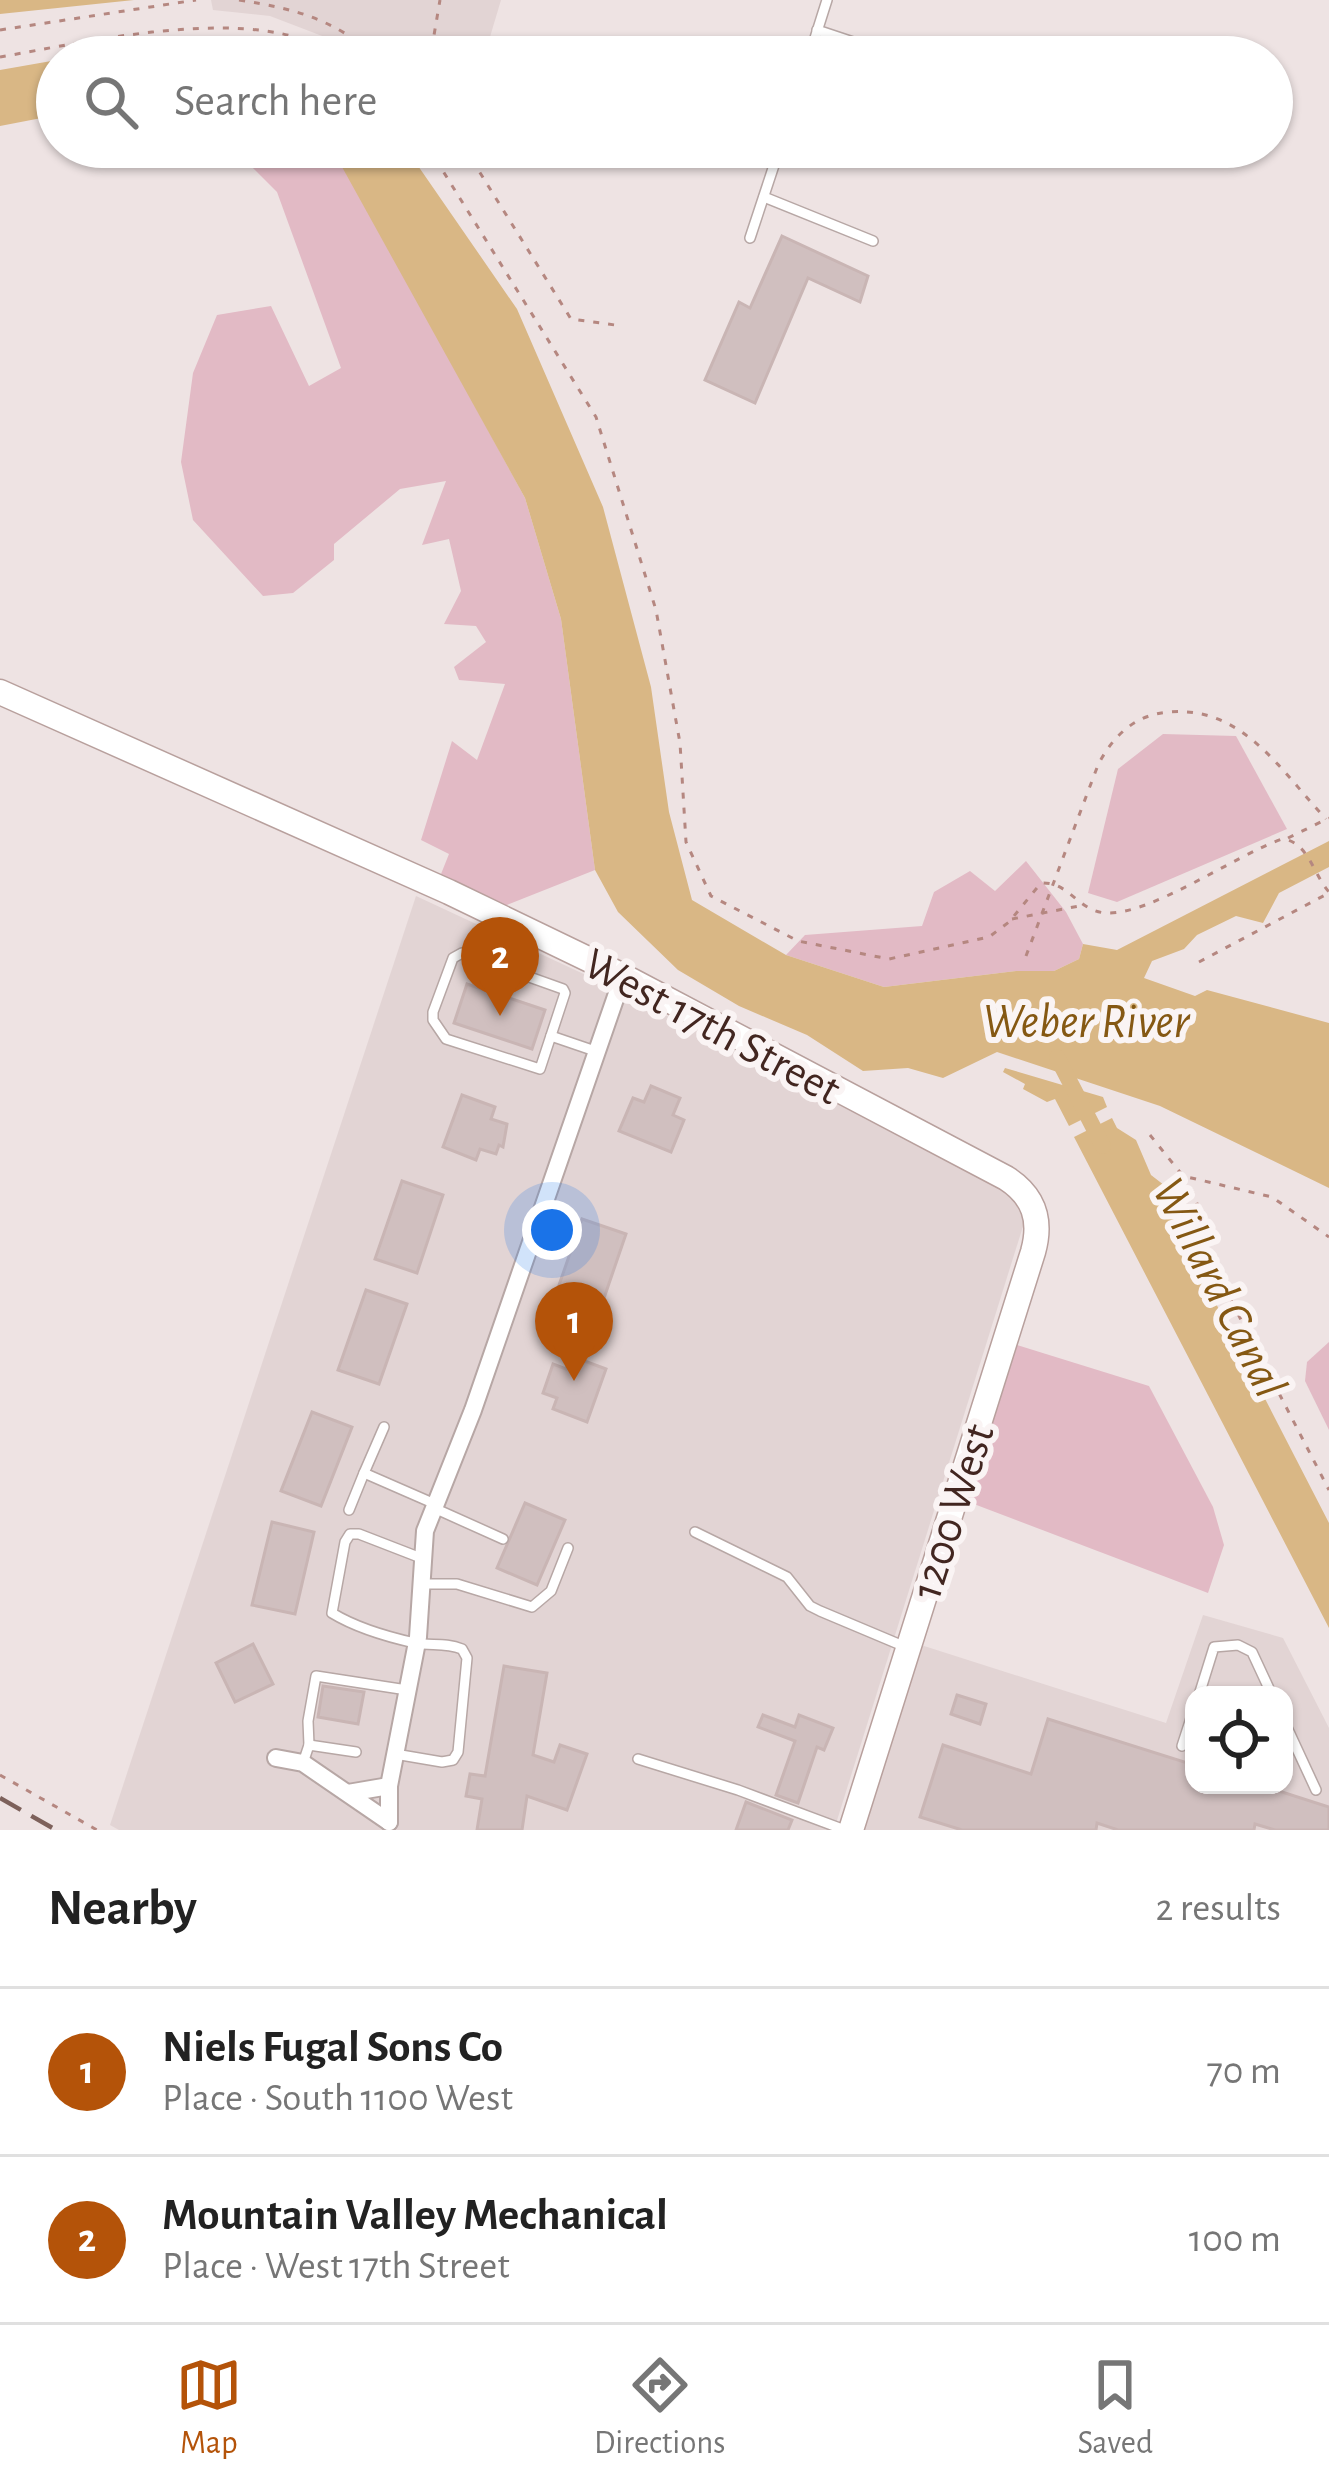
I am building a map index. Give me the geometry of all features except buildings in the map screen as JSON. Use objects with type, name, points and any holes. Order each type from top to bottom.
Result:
[{"type":"street","name":"West 17th Street","points":[[0,692],[449,892],[623,976],[1025,1192]]},
{"type":"street","points":[[276,1758],[303,1763],[389,1822],[389,1786],[416,1643],[424,1531],[473,1410],[623,976]]},
{"type":"street","name":"1200 West","points":[[848,1830],[1033,1252],[1037,1217],[1025,1192]]},
{"type":"street","points":[[348,1793],[389,1786]]},
{"type":"lane","points":[[816,36],[827,0]]},
{"type":"lane","points":[[818,30],[836,36]]},
{"type":"lane","points":[[750,238],[773,168]]},
{"type":"lane","points":[[764,197],[873,241]]},
{"type":"lane","points":[[462,953],[562,989],[565,993],[551,1036],[540,1070],[446,1039],[433,1012],[453,958],[462,953]]},
{"type":"lane","points":[[551,1036],[596,1052]]},
{"type":"lane","points":[[350,1510],[384,1427]]},
{"type":"lane","points":[[364,1473],[502,1539]]},
{"type":"lane","points":[[695,1532],[787,1577],[810,1606],[908,1648]]},
{"type":"lane","points":[[395,1754],[453,1760],[458,1752],[467,1658],[463,1648],[445,1642],[416,1643],[350,1624],[332,1613],[350,1534],[421,1558]]},
{"type":"lane","points":[[420,1585],[457,1584],[532,1606],[551,1591],[568,1548]]},
{"type":"lane","points":[[1201,1686],[1214,1647],[1238,1645],[1252,1652],[1268,1686]]},
{"type":"lane","points":[[303,1763],[316,1676],[407,1690]]},
{"type":"lane","points":[[1182,1746],[1185,1737]]},
{"type":"lane","points":[[1293,1740],[1316,1790]]},
{"type":"lane","points":[[309,1745],[356,1752]]},
{"type":"lane","points":[[638,1759],[848,1830]]},
{"type":"path","points":[[0,30],[196,0]]},
{"type":"path","points":[[239,0],[294,8],[352,36]]},
{"type":"path","points":[[434,36],[440,0]]},
{"type":"path","points":[[126,36],[192,25],[263,25],[295,36]]},
{"type":"path","points":[[0,57],[36,51]]},
{"type":"path","points":[[441,168],[596,417],[656,610],[680,743],[686,842],[711,896],[798,941],[878,958],[982,939],[1011,920],[1081,906]]},
{"type":"path","points":[[477,168],[571,320],[615,325]]},
{"type":"path","points":[[1011,920],[1041,883],[1054,883],[1081,906],[1104,913],[1132,909],[1327,819],[1238,728],[1220,716],[1162,712],[1140,719],[1108,746],[1054,883],[1042,913],[1027,956]]},
{"type":"path","points":[[1199,962],[1329,893],[1301,846],[1288,838]]},
{"type":"path","points":[[1150,1135],[1199,1200],[1207,1254],[1329,1490]]},
{"type":"path","points":[[1183,1177],[1272,1198],[1329,1237]]},
{"type":"path","points":[[0,1775],[97,1830]]},
{"type":"shaded area","points":[[211,0],[501,0],[490,36],[322,36],[270,16],[213,10]]},
{"type":"shaded area","points":[[253,168],[346,168],[525,498],[561,619],[595,870],[499,908],[439,879],[449,854],[421,840],[452,741],[477,760],[505,684],[459,680],[454,667],[486,642],[476,626],[444,624],[461,591],[449,539],[422,545],[446,481],[400,489],[334,544],[334,560],[293,593],[263,596],[193,520],[181,462],[193,373],[217,315],[271,306],[309,386],[341,368],[277,192]]},
{"type":"shaded area","points":[[1163,734],[1236,736],[1287,829],[1117,902],[1088,893],[1118,769]]},
{"type":"shaded area","points":[[1026,861],[1066,912],[1083,944],[1079,959],[1054,971],[884,987],[786,955],[805,935],[922,926],[934,892],[970,871],[995,891]]},
{"type":"shaded area","points":[[416,896],[603,983],[1008,1192],[1025,1220],[834,1830],[119,1830],[110,1825]]},
{"type":"shaded area","points":[[1329,1342],[1329,1430],[1305,1381],[1307,1362]]},
{"type":"shaded area","points":[[1017,1345],[1149,1386],[1213,1507],[1224,1545],[1208,1593],[966,1501]]},
{"type":"shaded area","points":[[1203,1615],[1283,1638],[1329,1728],[1329,1830],[863,1830],[921,1645],[1166,1723]]},
{"type":"water","points":[[0,0],[134,0],[0,14]]},
{"type":"water","points":[[36,64],[36,119],[0,126],[0,70]]},
{"type":"water","name":"Weber River","points":[[343,168],[420,168],[517,309],[603,507],[651,687],[669,812],[692,900],[786,955],[884,987],[1054,971],[1079,959],[1083,944],[1117,950],[1329,841],[1329,867],[1279,893],[1263,923],[1236,916],[1197,935],[1184,949],[1152,961],[1144,978],[1195,996],[1207,990],[1329,1023],[1329,1188],[1160,1106],[997,1052],[943,1078],[908,1068],[863,1071],[807,1035],[739,1006],[678,970],[618,912],[595,870],[561,619],[525,498]]},
{"type":"water","points":[[1005,1068],[1103,1097],[1107,1107],[1069,1126],[1055,1099],[1047,1102],[1023,1089],[1025,1084],[1003,1072]]},
{"type":"water","points":[[1112,1118],[1117,1128],[1136,1140],[1151,1175],[1182,1199],[1174,1222],[1329,1523],[1329,1628],[1074,1137]]},
{"type":"waterway","name":"Willard Canal","points":[[1057,1057],[1103,1146]]},
{"type":"railway","points":[[0,1798],[56,1830]]},
{"type":"place","name":"Mountain Valley Mechanical","points":[[500,1016]]},
{"type":"place","name":"Niels Fugal Sons Co","points":[[574,1381]]}]
